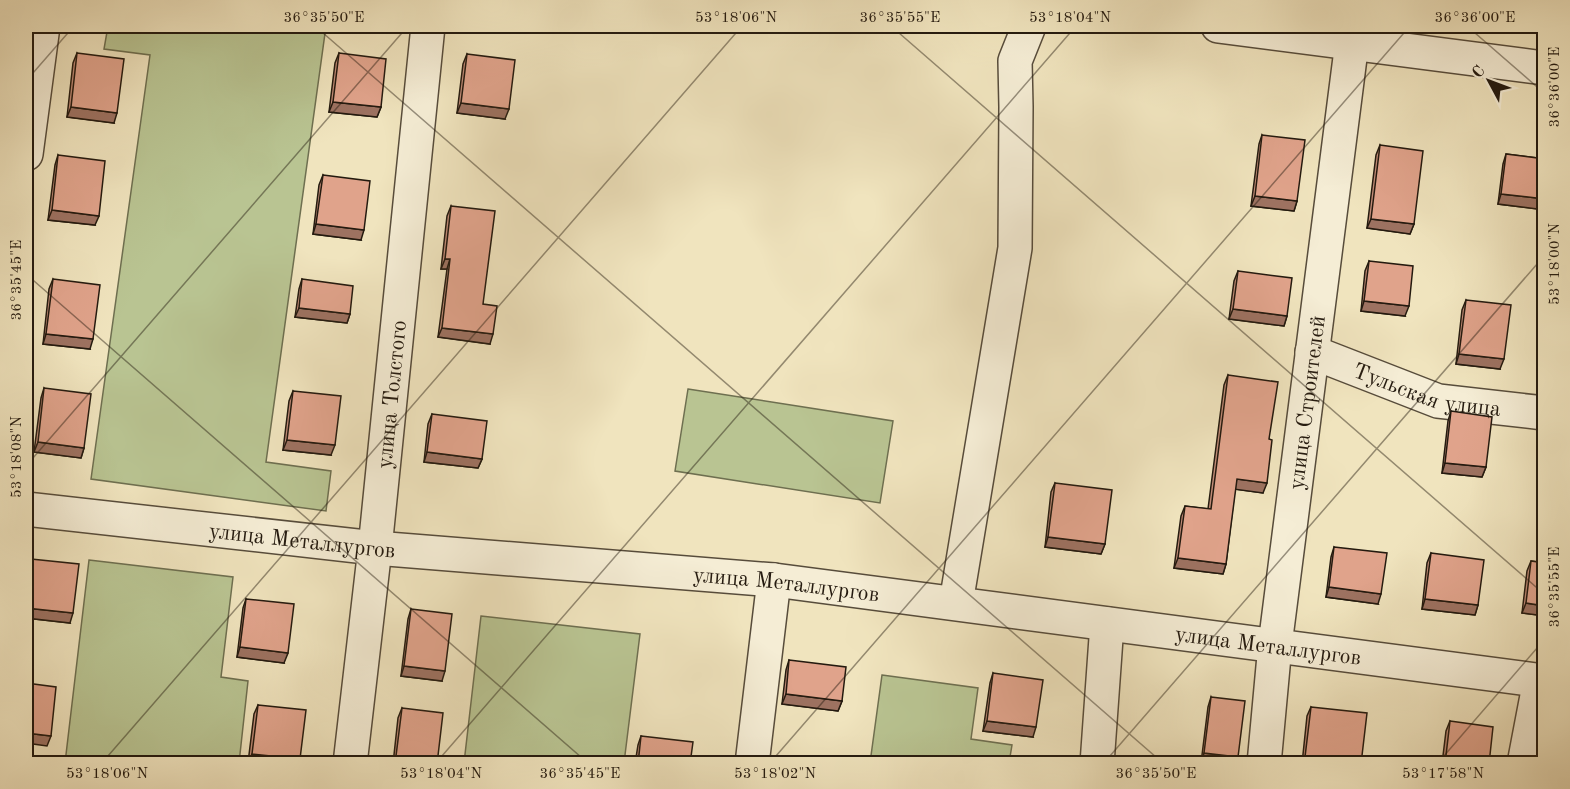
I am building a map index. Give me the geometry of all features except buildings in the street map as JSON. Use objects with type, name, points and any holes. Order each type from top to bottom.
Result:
[{"type":"street","points":[[26,154],[43,26]]},
{"type":"street","name":"улица Толстого","points":[[350,764],[375,548],[428,26]]},
{"type":"street","points":[[956,603],[1015,248],[1015,61],[1029,26]]},
{"type":"street","points":[[1218,26],[1545,68]]},
{"type":"street","name":"улица Строителей","points":[[1264,764],[1275,645],[1352,42]]},
{"type":"street","name":"Тульская улица","points":[[1312,352],[1438,401],[1545,413]]},
{"type":"street","name":"улица Металлургов","points":[[26,509],[375,548],[774,580],[1542,680]]},
{"type":"street","points":[[752,764],[774,580]]},
{"type":"street","points":[[1098,764],[1107,624]]},
{"type":"street","points":[[1524,764],[1542,680]]},
{"type":"green space","points":[[108,26],[326,26],[266,462],[331,471],[326,511],[91,479],[150,55],[104,49]]},
{"type":"green space","points":[[688,389],[893,421],[880,503],[675,471]]},
{"type":"green space","points":[[89,560],[233,577],[221,677],[248,681],[239,763],[65,763]]},
{"type":"green space","points":[[481,616],[640,634],[624,763],[464,763]]},
{"type":"green space","points":[[882,675],[978,688],[971,739],[1012,745],[1009,763],[870,763]]}]
